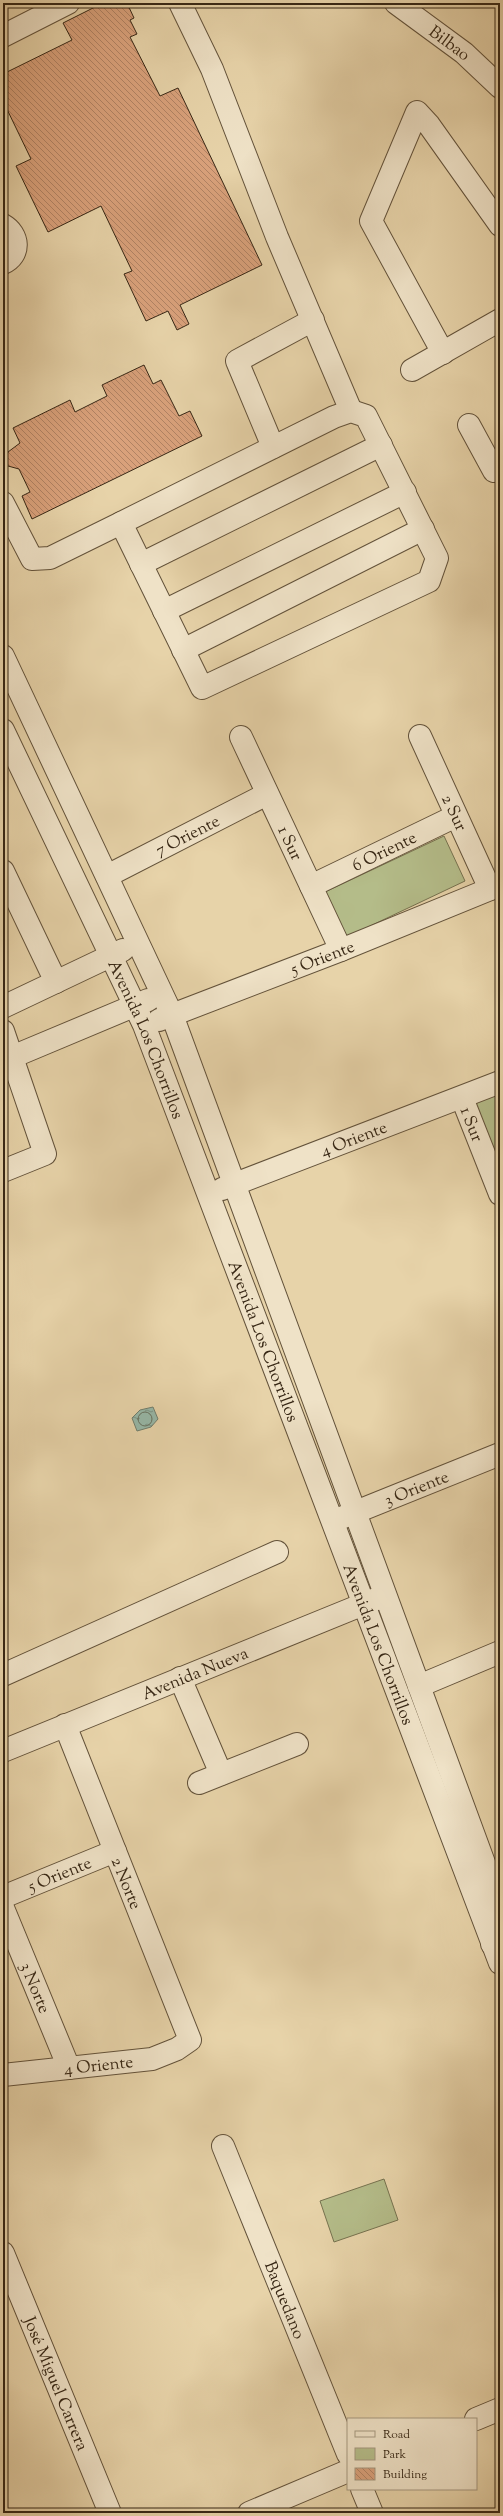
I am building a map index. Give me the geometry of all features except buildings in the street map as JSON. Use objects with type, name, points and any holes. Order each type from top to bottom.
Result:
[{"type":"street","points":[[3,36],[68,3]]},
{"type":"street","points":[[180,3],[212,69],[277,237],[350,410]]},
{"type":"street","name":"Bilbao","points":[[396,3],[464,53],[500,87]]},
{"type":"street","points":[[443,353],[371,222],[417,112],[429,125],[500,225]]},
{"type":"street","points":[[3,225],[13,233],[16,244],[12,256],[3,263]]},
{"type":"street","points":[[273,447],[236,361],[313,320]]},
{"type":"street","points":[[412,370],[500,320]]},
{"type":"street","points":[[3,503],[32,559],[50,558],[350,410],[366,416],[437,558],[429,581],[202,688],[121,523]]},
{"type":"street","points":[[468,425],[494,471],[500,468]]},
{"type":"street","points":[[141,564],[381,445]]},
{"type":"street","points":[[164,611],[405,492]]},
{"type":"street","points":[[183,650],[423,529]]},
{"type":"street","name":"Avenida Los Chorrillos","points":[[3,656],[172,1015],[419,1686],[497,1889],[495,1913],[496,1953]]},
{"type":"street","name":"Avenida Los Chorrillos","points":[[3,730],[144,1025],[496,1953]]},
{"type":"street","name":"1 Sur","points":[[241,736],[341,950]]},
{"type":"street","name":"2 Sur","points":[[420,736],[456,816],[495,887]]},
{"type":"street","name":"7 Oriente","points":[[107,876],[267,794]]},
{"type":"street","name":"6 Oriente","points":[[311,886],[456,816]]},
{"type":"street","points":[[3,871],[56,982]]},
{"type":"street","name":"5 Oriente","points":[[144,1025],[341,950],[495,887]]},
{"type":"street","points":[[3,1007],[138,942]]},
{"type":"street","points":[[12,1057],[163,994]]},
{"type":"street","points":[[3,1031],[45,1154],[3,1171]]},
{"type":"street","name":"4 Oriente","points":[[208,1194],[462,1098],[500,1082]]},
{"type":"street","name":"1 Sur","points":[[462,1098],[500,1194]]},
{"type":"street","points":[[278,1379],[303,1370]]},
{"type":"street","name":"3 Oriente","points":[[332,1522],[500,1454]]},
{"type":"street","points":[[3,1675],[277,1552]]},
{"type":"street","name":"Avenida Nueva","points":[[3,1750],[386,1595]]},
{"type":"street","points":[[419,1686],[500,1652]]},
{"type":"street","points":[[180,1678],[221,1774]]},
{"type":"street","name":"2 Norte","points":[[65,1725],[190,2040]]},
{"type":"street","points":[[199,1783],[297,1744]]},
{"type":"street","name":"5 Oriente","points":[[3,1897],[115,1851]]},
{"type":"street","name":"3 Norte","points":[[3,1908],[69,2068]]},
{"type":"street","name":"4 Oriente","points":[[3,2075],[152,2059],[177,2049],[190,2040]]},
{"type":"street","name":"Baquedano","points":[[223,2146],[347,2452]]},
{"type":"street","name":"José Miguel Carrera","points":[[3,2253],[110,2513]]},
{"type":"street","points":[[477,2419],[500,2409]]},
{"type":"street","points":[[249,2513],[347,2471]]},
{"type":"street","points":[[362,2490],[372,2513]]},
{"type":"green space","points":[[444,836],[465,881],[347,937],[325,892]]},
{"type":"green space","points":[[500,1088],[500,1170],[475,1107],[481,1095]]},
{"type":"green space","points":[[384,2179],[398,2220],[334,2242],[320,2201]]},
{"type":"water","points":[[153,1407],[158,1419],[151,1427],[137,1431],[132,1418],[140,1410]]}]
